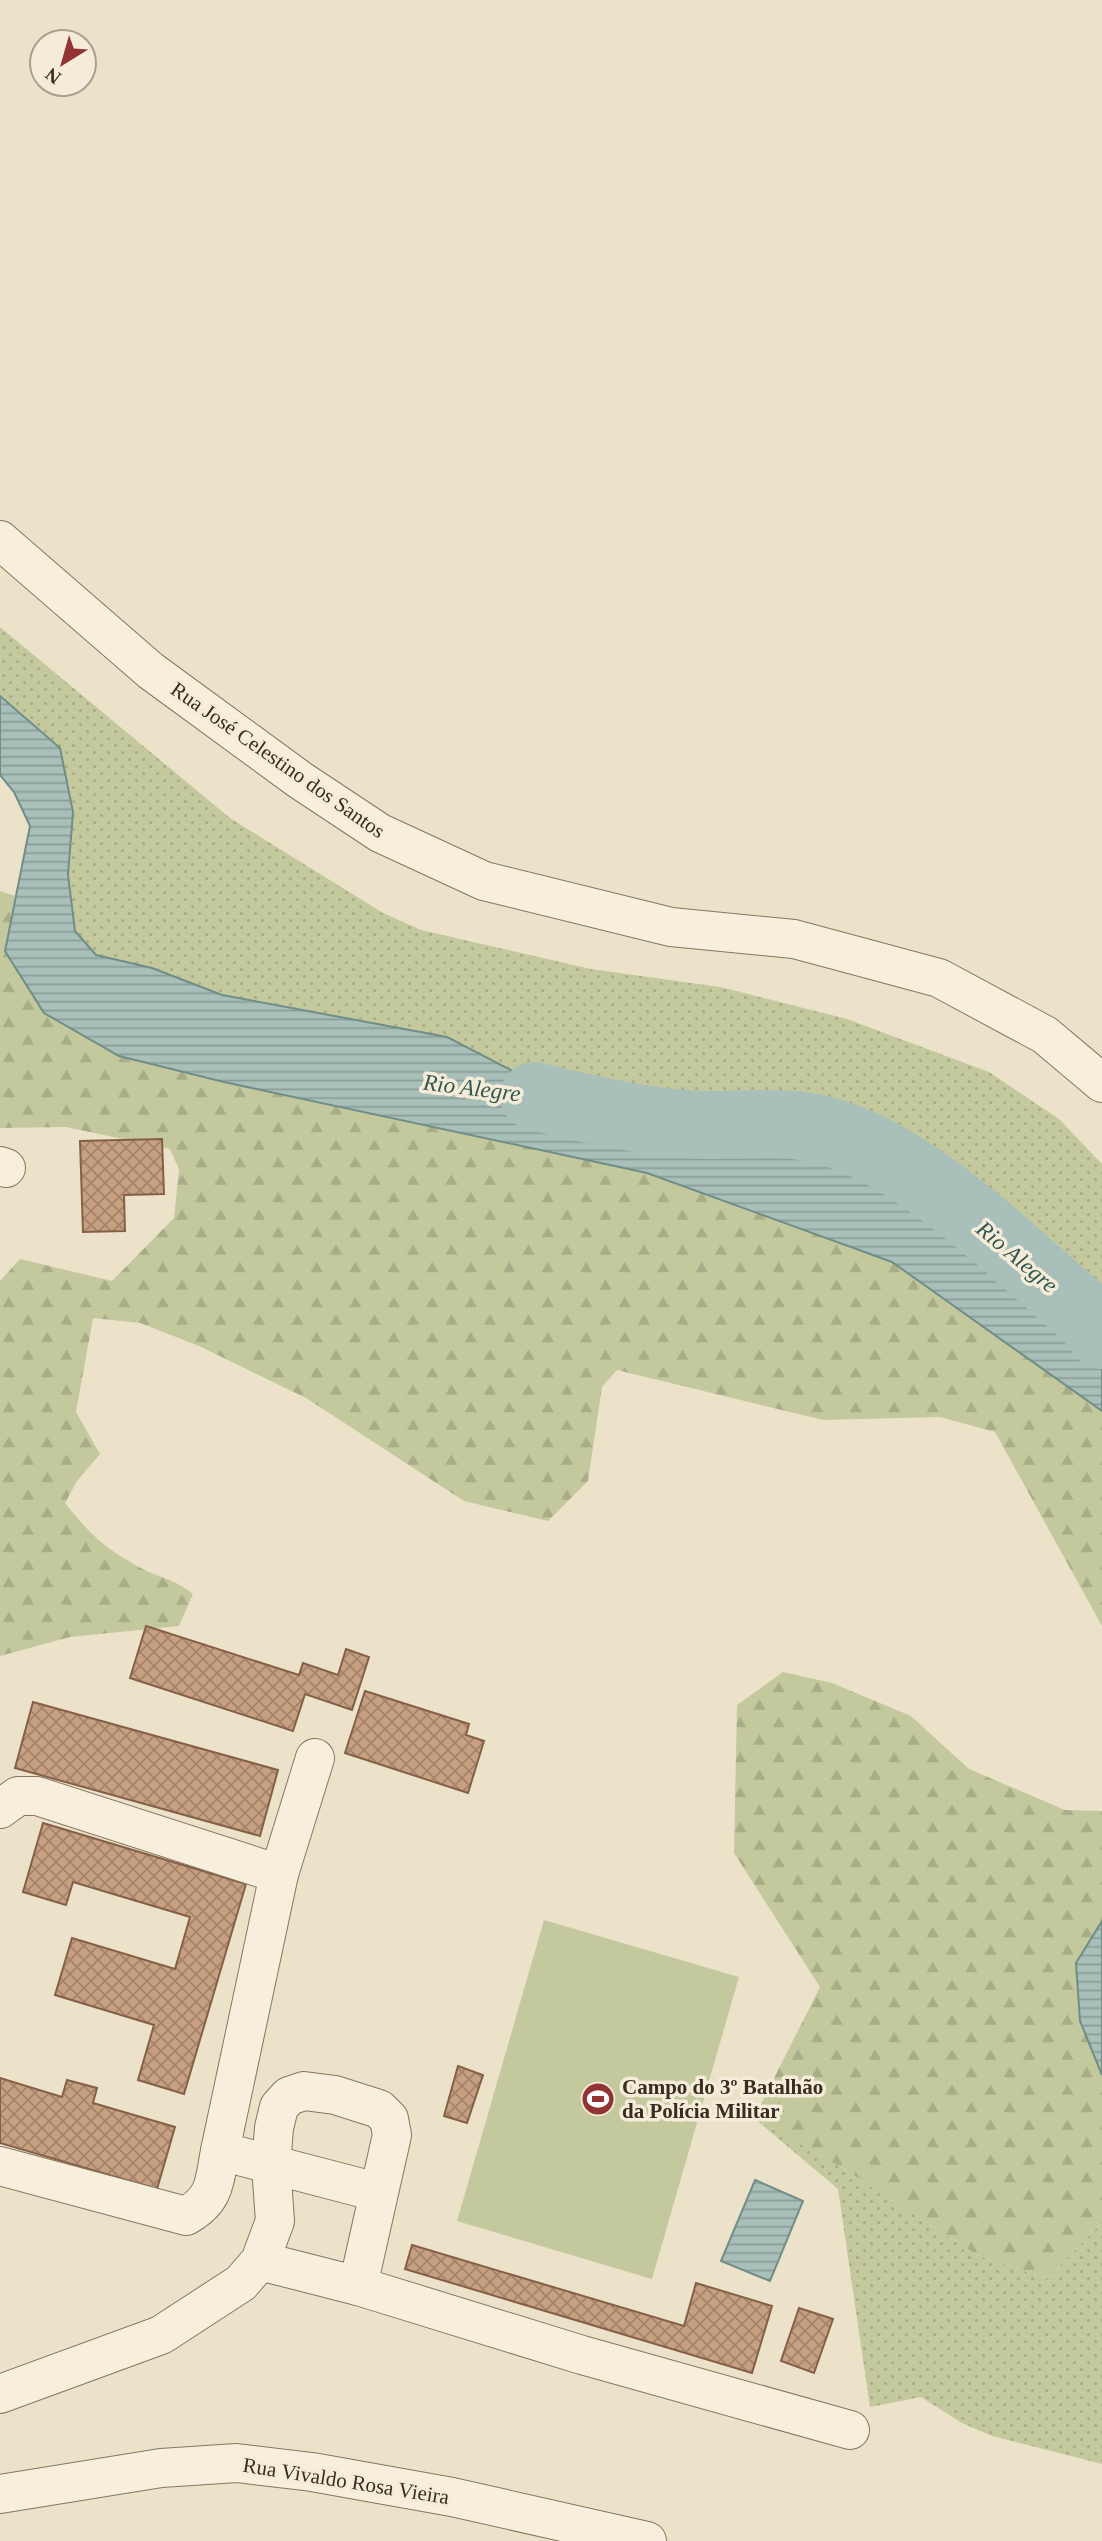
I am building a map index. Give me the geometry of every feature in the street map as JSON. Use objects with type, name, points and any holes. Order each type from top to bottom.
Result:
[{"type":"street","name":"Rua José Celestino dos Santos","points":[[0,540],[151,671],[300,780],[380,833],[484,881],[671,927],[794,939],[939,978],[1045,1035],[1102,1083]]},
{"type":"street","points":[[0,2166],[186,2216],[202,2207],[212,2193],[279,1874],[315,1758]]},
{"type":"street","points":[[0,1809],[19,1796],[37,1796],[279,1874]]},
{"type":"street","points":[[0,2393],[161,2335],[241,2283],[260,2261],[275,2221],[271,2166],[279,2108],[289,2096],[304,2091],[335,2095],[379,2109],[389,2119],[392,2136],[377,2192],[358,2286]]},
{"type":"street","points":[[220,2151],[377,2192]]},
{"type":"street","points":[[260,2261],[358,2286],[582,2355],[850,2430]]},
{"type":"street","name":"Rua Vivaldo Rosa Vieira","points":[[0,2494],[161,2468],[237,2463],[312,2472],[452,2497],[647,2541]]},
{"type":"green space","points":[[0,627],[230,818],[383,913],[421,930],[591,969],[720,987],[847,1019],[989,1072],[1059,1119],[1102,1164],[1102,1328],[1094,1318],[796,1134],[667,1131],[553,1092],[447,1037],[222,995],[152,968],[96,955],[75,931],[68,875],[73,812],[60,748],[0,696]]},
{"type":"green space","points":[[0,891],[15,896],[5,951],[119,1056],[224,1082],[647,1173],[892,1262],[1102,1411],[1102,1626],[995,1432],[940,1417],[823,1420],[617,1370],[602,1387],[588,1481],[548,1521],[464,1501],[306,1398],[199,1346],[140,1323],[93,1318],[76,1412],[100,1454],[77,1481],[65,1503],[90,1532],[116,1553],[193,1594],[179,1626],[70,1637],[0,1656],[0,1281],[20,1259],[112,1281],[174,1218],[179,1169],[170,1149],[66,1127],[0,1128]]},
{"type":"green space","points":[[783,1672],[832,1683],[911,1716],[969,1769],[1065,1810],[1102,1811],[1102,1921],[1076,1963],[1080,2021],[1102,2075],[1102,2222],[1047,2279],[977,2255],[841,2167],[754,2118],[820,1987],[734,1853],[737,1705]]},
{"type":"green space","name":"Campo do 3º Batalhão da Polícia Militar","points":[[544,1920],[739,1977],[652,2279],[457,2221]]},
{"type":"green space","points":[[754,2118],[841,2167],[977,2255],[1047,2279],[1102,2222],[1102,2464],[992,2436],[962,2423],[921,2397],[870,2407],[838,2189]]},
{"type":"water","points":[[0,696],[60,748],[73,812],[68,875],[75,931],[96,955],[152,968],[222,995],[447,1037],[553,1092],[667,1131],[796,1134],[1094,1318],[1102,1328],[1102,1411],[892,1262],[647,1173],[224,1082],[119,1056],[44,1013],[5,951],[30,826],[14,792],[0,775]]},
{"type":"water","points":[[1102,1921],[1102,2075],[1080,2021],[1076,1963]]},
{"type":"water","points":[[755,2180],[803,2201],[770,2281],[721,2261]]},
{"type":"building","points":[[162,1139],[164,1194],[124,1195],[125,1231],[83,1232],[80,1141]]},
{"type":"building","points":[[146,1626],[299,1675],[303,1663],[338,1675],[346,1649],[369,1657],[352,1710],[305,1694],[293,1731],[130,1678]]},
{"type":"building","points":[[365,1691],[469,1724],[466,1735],[484,1741],[468,1793],[345,1753]]},
{"type":"building","points":[[33,1702],[278,1770],[260,1836],[15,1768]]},
{"type":"building","points":[[43,1823],[246,1884],[184,2094],[138,2080],[154,2025],[55,1995],[72,1938],[175,1969],[190,1917],[73,1882],[66,1905],[23,1892]]},
{"type":"building","points":[[458,2066],[483,2075],[467,2123],[444,2116]]},
{"type":"building","points":[[0,2078],[62,2097],[67,2080],[97,2088],[93,2103],[175,2127],[157,2189],[0,2143]]},
{"type":"building","points":[[412,2245],[684,2326],[696,2283],[772,2306],[752,2373],[405,2269]]},
{"type":"building","points":[[799,2308],[833,2319],[814,2373],[781,2361]]},
{"type":"waterway","name":"Rio Alegre","points":[[534,1096],[647,1120],[703,1125],[802,1126],[854,1141],[890,1158],[961,1208],[1087,1316],[1102,1335]]},
{"type":"place","name":"Campo do 3º Batalhão da Polícia Militar","points":[[598,2099]]}]
